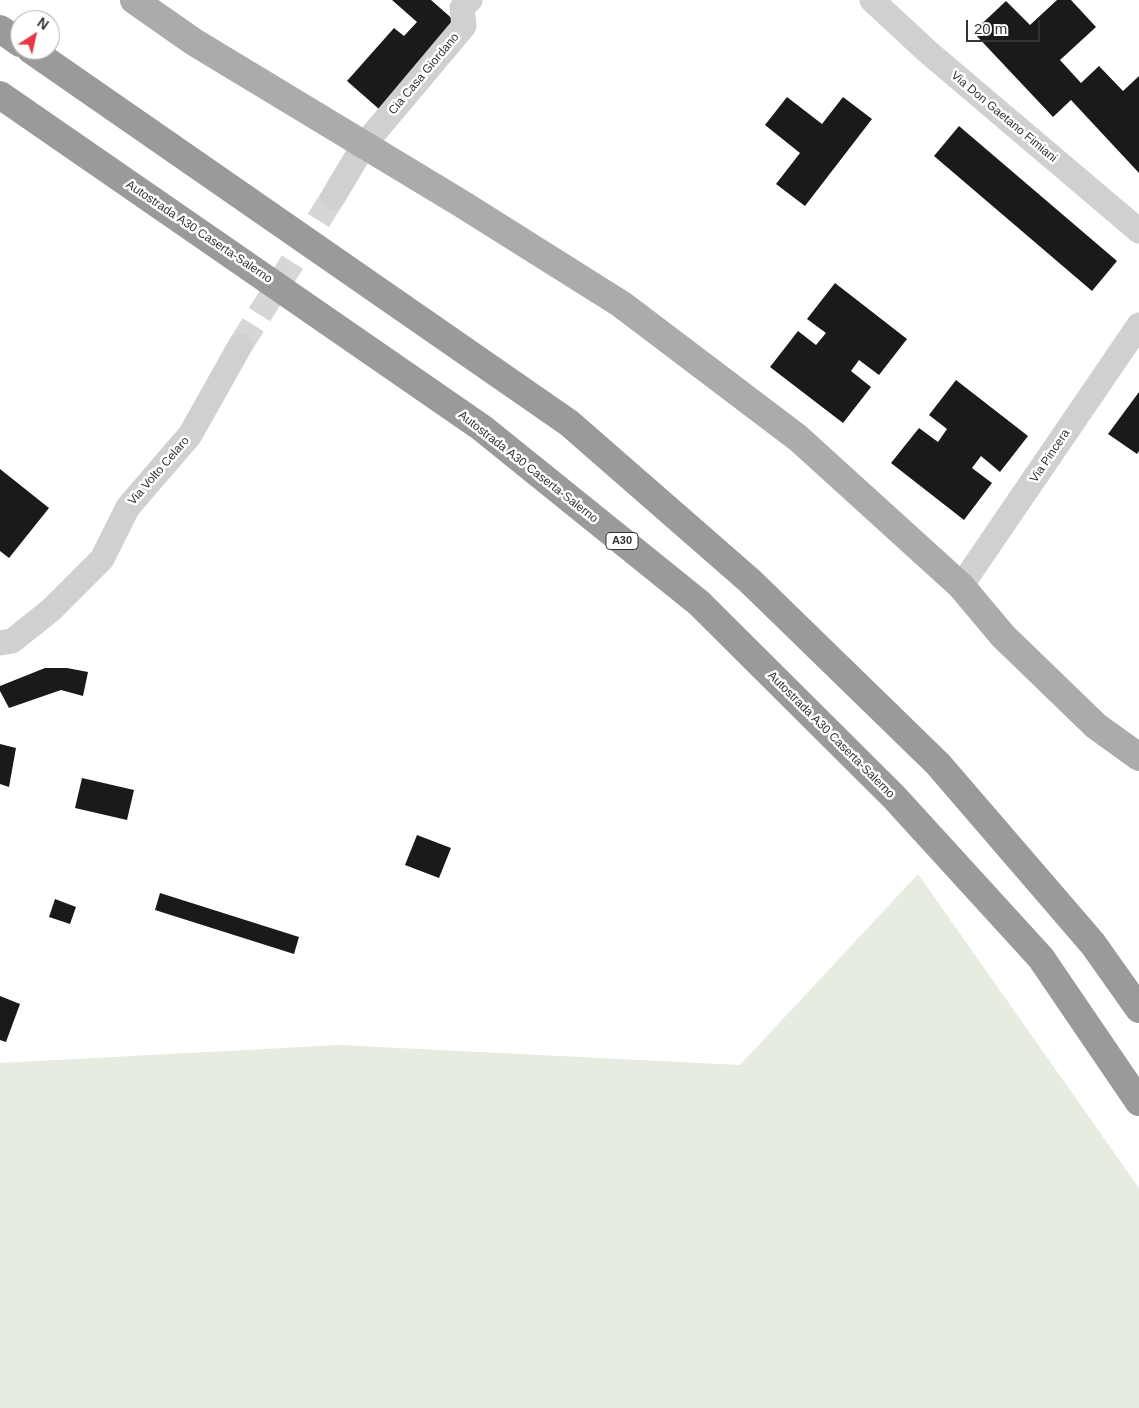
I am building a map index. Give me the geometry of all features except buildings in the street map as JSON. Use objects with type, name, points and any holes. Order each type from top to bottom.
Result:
[{"type":"highway","points":[[45,60],[569,423],[750,581],[938,764],[1093,944],[1139,1009]]},
{"type":"highway","name":"Autostrada A30 Caserta-Salerno","points":[[0,95],[482,428],[699,604],[894,797],[1041,958],[1139,1102]]},
{"type":"main road","points":[[134,0],[194,42],[621,304],[798,438],[961,586],[1003,636],[1096,726],[1139,757]]},
{"type":"street","name":"Cia Casa Giordano","points":[[364,145],[464,26],[462,8],[470,0]]},
{"type":"street","name":"Via Don Gaetano Fimiani","points":[[872,0],[928,52],[1139,231]]},
{"type":"street","points":[[333,197],[364,145]]},
{"type":"street","name":"Via Pincera","points":[[961,586],[1139,325]]},
{"type":"street","name":"Via Volto Celaro","points":[[0,643],[12,641],[51,610],[102,558],[128,507],[190,435],[240,346]]},
{"type":"shaded area","points":[[918,874],[1139,1188],[1139,1408],[0,1408],[0,1063],[339,1045],[740,1065]]},
{"type":"tunnel","points":[[240,346],[333,197]]}]
